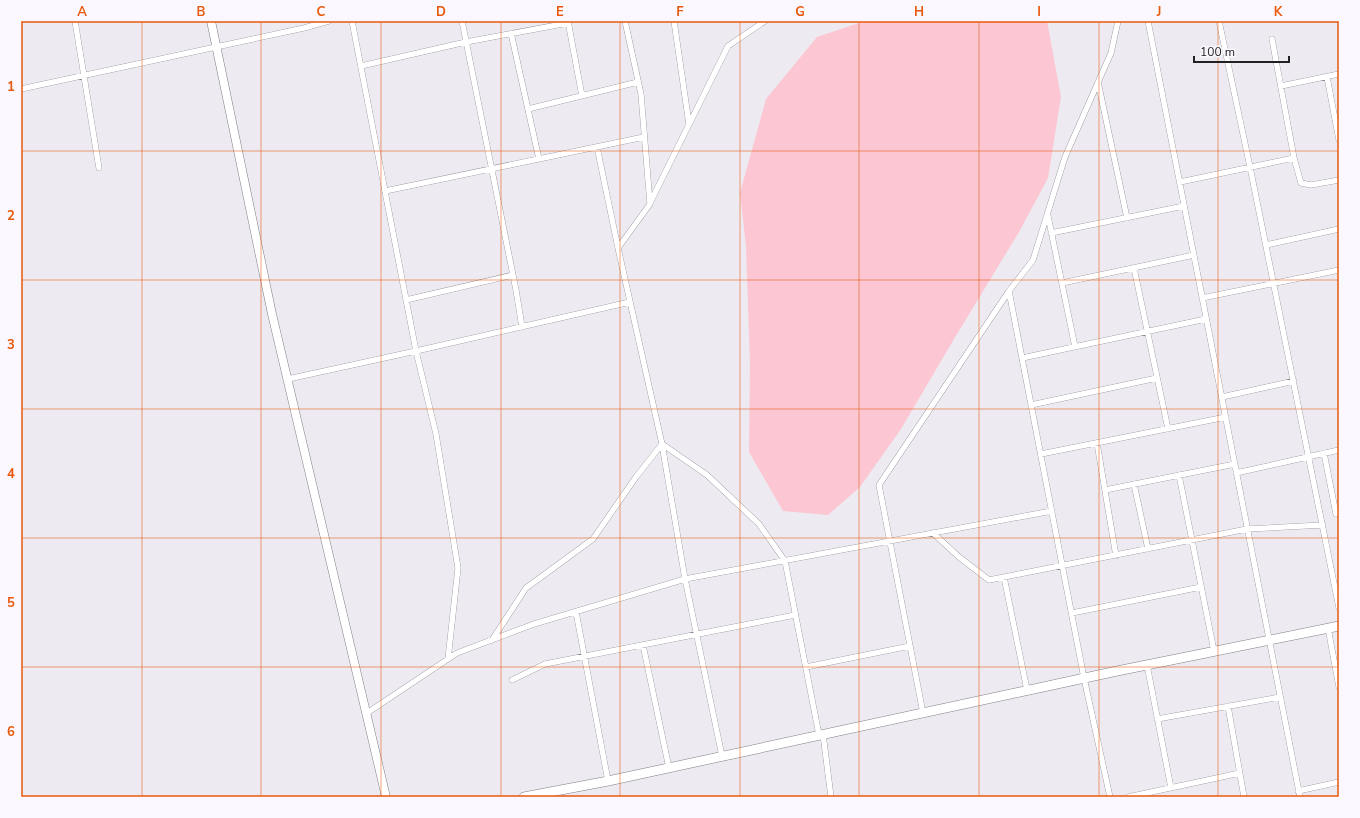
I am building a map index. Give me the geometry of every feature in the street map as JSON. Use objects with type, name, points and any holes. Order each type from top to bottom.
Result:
[{"type":"main road","points":[[211,21],[272,314],[386,797]]},
{"type":"main road","points":[[524,797],[608,781],[1027,690],[1339,626]]},
{"type":"street","points":[[75,21],[99,168]]},
{"type":"street","points":[[302,21],[304,28]]},
{"type":"street","points":[[21,89],[304,28],[329,21]]},
{"type":"street","points":[[352,21],[416,352],[436,434],[458,568],[448,659]]},
{"type":"street","points":[[462,21],[522,327]]},
{"type":"street","points":[[625,21],[641,94],[650,204]]},
{"type":"street","points":[[674,21],[689,124]]},
{"type":"street","points":[[618,248],[650,204],[728,46],[765,21]]},
{"type":"street","points":[[923,713],[879,485],[1009,291],[1033,260],[1065,157],[1111,53],[1118,21]]},
{"type":"street","points":[[1148,21],[1299,794],[1339,782]]},
{"type":"street","points":[[1219,21],[1274,283],[1339,608]]},
{"type":"street","points":[[360,66],[466,42],[568,22],[582,96]]},
{"type":"street","points":[[511,33],[538,159]]},
{"type":"street","points":[[1272,40],[1294,158],[1301,183],[1311,185],[1339,180]]},
{"type":"street","points":[[1281,86],[1339,74]]},
{"type":"street","points":[[1327,77],[1339,140]]},
{"type":"street","points":[[528,109],[638,82]]},
{"type":"street","points":[[1098,82],[1127,218]]},
{"type":"street","points":[[385,191],[644,137]]},
{"type":"street","points":[[597,147],[662,444],[685,580],[722,756]]},
{"type":"street","points":[[1180,182],[1294,158]]},
{"type":"street","points":[[1051,233],[1184,206]]},
{"type":"street","points":[[1047,214],[1075,347]]},
{"type":"street","points":[[1266,245],[1339,229]]},
{"type":"street","points":[[1062,283],[1194,255]]},
{"type":"street","points":[[1134,268],[1168,429]]},
{"type":"street","points":[[1202,298],[1339,270]]},
{"type":"street","points":[[406,300],[513,275]]},
{"type":"street","points":[[1009,291],[1084,678],[1110,797]]},
{"type":"street","points":[[288,379],[416,352],[630,302]]},
{"type":"street","points":[[1022,358],[1206,319]]},
{"type":"street","points":[[1031,405],[1157,378]]},
{"type":"street","points":[[1222,397],[1294,381]]},
{"type":"street","points":[[1041,454],[1226,417]]},
{"type":"street","points":[[1097,443],[1116,556]]},
{"type":"street","points":[[662,444],[707,475],[759,524],[785,561],[821,735],[832,797]]},
{"type":"street","points":[[492,640],[526,588],[593,540],[636,477],[662,444]]},
{"type":"street","points":[[1236,473],[1339,450]]},
{"type":"street","points":[[1324,453],[1336,514],[1339,513]]},
{"type":"street","points":[[1105,490],[1235,464]]},
{"type":"street","points":[[1179,475],[1214,651]]},
{"type":"street","points":[[1134,484],[1148,549]]},
{"type":"street","points":[[367,713],[457,653],[534,624],[685,580],[1052,511]]},
{"type":"street","points":[[933,533],[959,557],[989,580],[1248,529],[1323,525]]},
{"type":"street","points":[[1004,577],[1027,690]]},
{"type":"street","points":[[1072,613],[1201,587]]},
{"type":"street","points":[[576,612],[608,781]]},
{"type":"street","points":[[512,680],[545,664],[795,615]]},
{"type":"street","points":[[1328,628],[1339,687]]},
{"type":"street","points":[[643,645],[669,768]]},
{"type":"street","points":[[806,667],[910,646]]},
{"type":"street","points":[[1147,665],[1171,788]]},
{"type":"street","points":[[1157,719],[1280,697]]},
{"type":"street","points":[[1228,706],[1244,797]]},
{"type":"street","points":[[1128,797],[1240,773]]},
{"type":"shaded area","points":[[865,21],[1047,21],[1061,97],[1048,178],[1019,232],[901,429],[860,487],[828,515],[783,511],[749,452],[750,363],[746,246],[740,193],[766,99],[817,37]]}]
